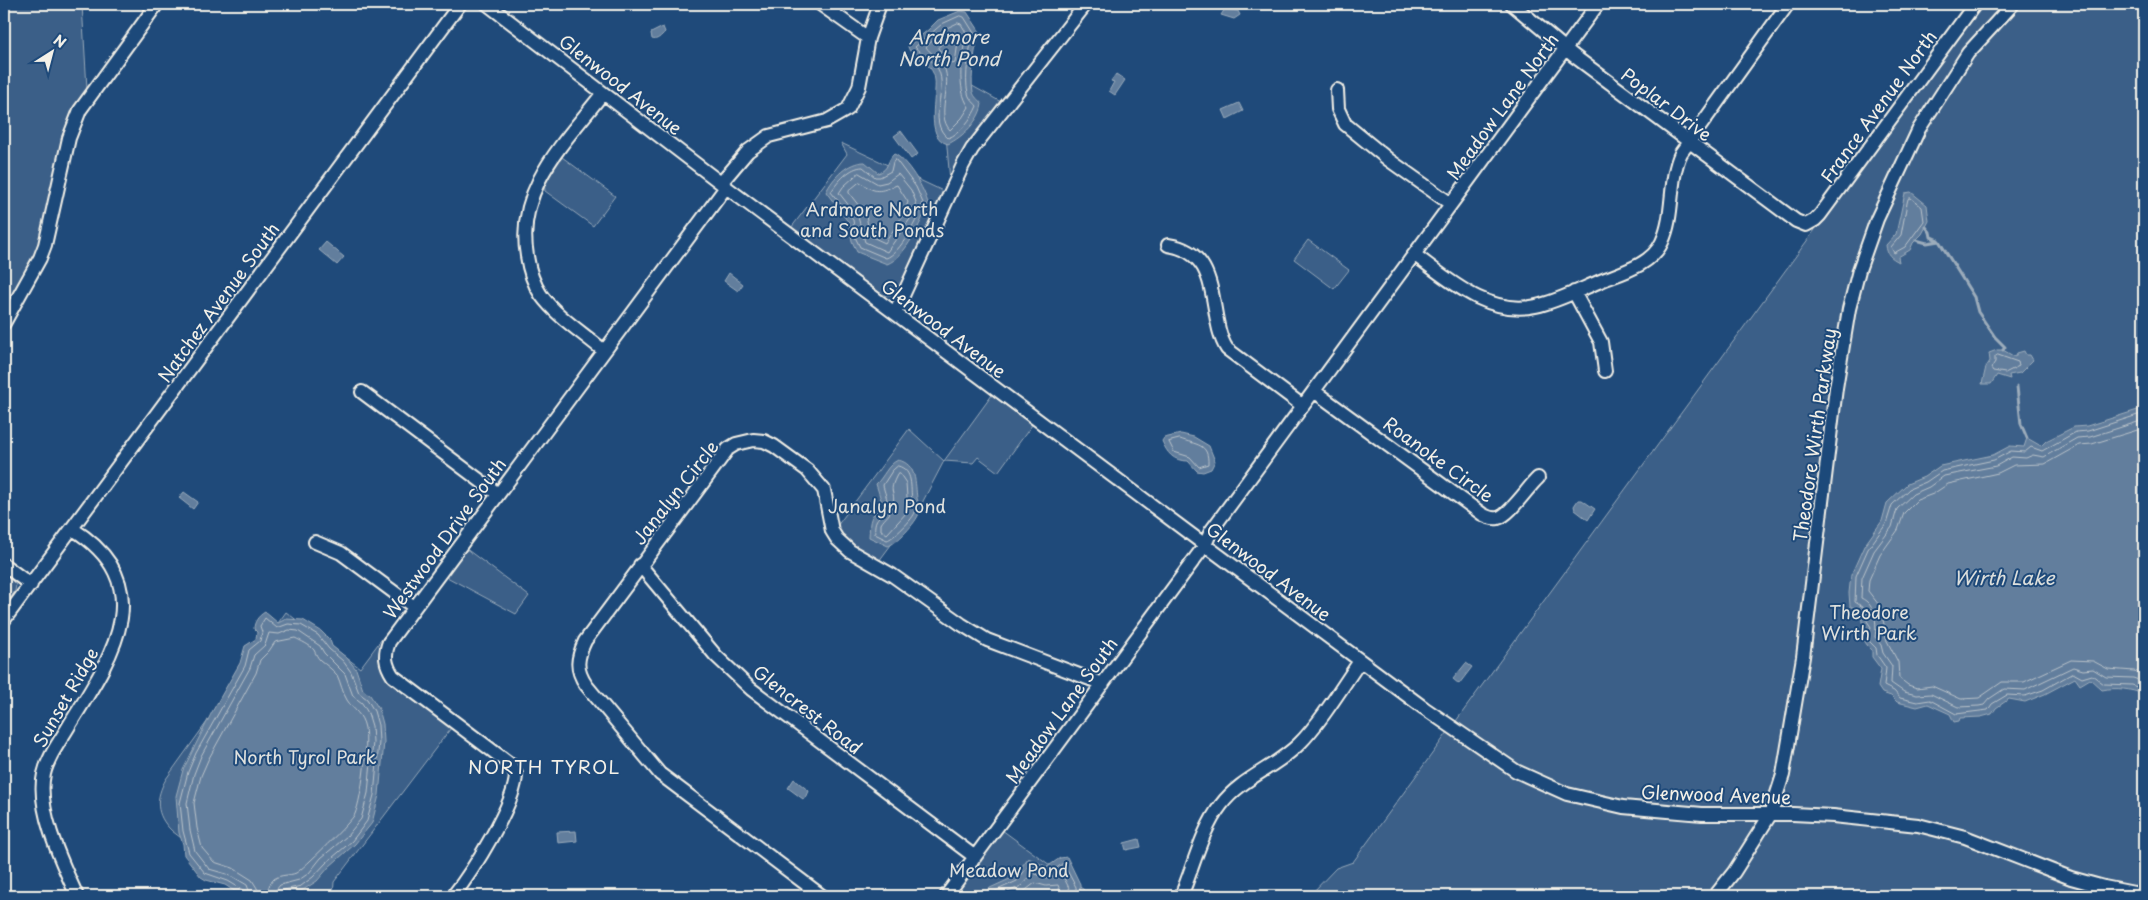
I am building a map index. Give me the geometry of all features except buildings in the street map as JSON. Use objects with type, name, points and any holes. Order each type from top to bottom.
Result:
[{"type":"street","points":[[4,323],[40,258],[45,245],[53,217],[69,138],[80,110],[157,4]]},
{"type":"street","name":"Natchez Avenue South","points":[[4,620],[460,4]]},
{"type":"street","name":"Glenwood Avenue","points":[[487,4],[724,185],[1360,661],[1492,757],[1516,771],[1549,788],[1623,808],[1667,813],[1833,816],[1887,821],[1935,829],[1979,842],[2071,878],[2144,895]]},
{"type":"street","points":[[820,4],[868,38]]},
{"type":"street","name":"Westwood Drive South","points":[[454,896],[474,867],[495,830],[513,790],[516,774],[510,764],[400,682],[388,669],[385,655],[389,642],[604,351],[748,151],[769,136],[827,121],[848,109],[860,87],[868,38],[880,4]]},
{"type":"street","points":[[895,312],[972,150],[1086,4]]},
{"type":"street","name":"Poplar Drive","points":[[1512,4],[1689,142],[1796,221],[1806,225]]},
{"type":"street","name":"Meadow Lane North","points":[[1303,406],[1598,4]]},
{"type":"street","points":[[1415,254],[1472,296],[1502,307],[1523,308],[1537,306],[1574,292],[1644,262],[1657,250],[1662,242],[1668,222],[1677,161],[1788,4]]},
{"type":"street","name":"France Avenue North","points":[[1806,225],[1816,220],[1820,215],[1975,4]]},
{"type":"street","name":"Theodore Wirth Parkway","points":[[1715,896],[1734,872],[1770,815],[1783,774],[1794,715],[1836,388],[1849,309],[1859,270],[1877,219],[1919,129],[1968,53],[2013,4]]},
{"type":"street","name":"Meadow Lane North","points":[[1337,90],[1338,109],[1345,124],[1389,160],[1451,204]]},
{"type":"street","points":[[603,92],[538,180],[528,206],[525,230],[530,271],[540,293],[560,314],[604,351]]},
{"type":"street","points":[[1168,245],[1176,246],[1190,253],[1205,272],[1215,299],[1222,341],[1227,349],[1303,406],[1211,531],[1205,545]]},
{"type":"street","points":[[1574,292],[1601,342],[1606,371]]},
{"type":"street","name":"Roanoke Circle","points":[[1314,391],[1489,518],[1496,518],[1506,513],[1538,478]]},
{"type":"street","points":[[362,392],[498,494]]},
{"type":"street","name":"Janalyn Circle","points":[[822,896],[660,774],[580,676],[577,666],[578,657],[585,641],[721,456],[736,444],[753,440],[764,441],[799,464],[820,484],[826,496],[832,531],[843,546],[850,551],[892,575],[987,640],[1103,684]]},
{"type":"street","name":"Sunset Ridge","points":[[72,529],[96,546],[112,566],[119,583],[122,603],[117,637],[108,661],[46,765],[42,783],[42,805],[77,896]]},
{"type":"street","points":[[315,542],[331,547],[341,553],[414,608]]},
{"type":"street","name":"Meadow Lane South","points":[[946,896],[1205,545]]},
{"type":"street","points":[[4,565],[31,585]]},
{"type":"street","name":"Glencrest Road","points":[[640,565],[716,656],[751,689],[975,857]]},
{"type":"street","points":[[1181,896],[1208,827],[1220,805],[1243,783],[1278,761],[1300,743],[1360,661]]},
{"type":"green space","points":[[4,4],[82,4],[87,89],[71,116],[47,220],[34,258],[4,314]]},
{"type":"green space","name":"Theodore Wirth Park","points":[[1980,4],[2144,4],[2144,896],[1311,896],[1336,868],[1353,862]]},
{"type":"green space","name":"Ardmore North and South Ponds","points":[[940,68],[1001,102],[974,137],[950,181]]},
{"type":"green space","name":"Ardmore North and South Ponds","points":[[841,143],[945,192],[903,281],[891,295],[880,293],[791,228],[847,154]]},
{"type":"green space","points":[[562,157],[615,196],[593,226],[545,191],[544,181]]},
{"type":"green space","points":[[1308,240],[1349,270],[1334,289],[1294,259]]},
{"type":"green space","points":[[992,395],[1032,425],[998,472],[978,457],[973,463],[944,461]]},
{"type":"green space","name":"Janalyn Pond","points":[[909,429],[944,461],[922,503],[879,561],[849,543],[840,533],[837,526]]},
{"type":"green space","points":[[465,548],[529,596],[516,614],[445,576]]},
{"type":"green space","points":[[4,573],[16,585],[15,591],[4,607]]},
{"type":"green space","name":"North Tyrol Park","points":[[286,612],[360,668],[384,636],[379,657],[381,666],[390,681],[451,728],[334,882],[333,896],[257,896],[172,831],[162,819],[158,806],[162,786],[166,779]]},
{"type":"green space","name":"Meadow Pond","points":[[1002,830],[1084,890],[1080,896],[955,896]]},
{"type":"water","points":[[1225,9],[1238,11],[1240,15],[1234,19],[1221,15]]},
{"type":"water","name":"Ardmore North Pond","points":[[960,11],[967,12],[980,32],[976,45],[972,86],[974,95],[982,104],[978,116],[970,127],[948,144],[936,134],[934,125],[935,80],[933,73],[926,64],[912,54],[908,46],[938,20]]},
{"type":"water","points":[[663,27],[665,32],[657,39],[652,39],[651,33]]},
{"type":"water","points":[[1116,74],[1125,80],[1115,95],[1109,91],[1114,82],[1111,81]]},
{"type":"water","points":[[1239,103],[1243,111],[1227,119],[1223,110]]},
{"type":"water","points":[[901,131],[918,154],[911,159],[894,136]]},
{"type":"water","points":[[894,154],[904,162],[915,176],[924,191],[928,204],[922,220],[906,247],[894,260],[887,264],[857,252],[852,241],[849,223],[826,192],[837,176],[847,168],[865,162],[878,173],[882,172]]},
{"type":"water","points":[[1911,192],[1927,205],[1929,221],[1910,250],[1898,257],[1899,262],[1893,259],[1887,251],[1886,245],[1896,234],[1905,193]]},
{"type":"water","points":[[326,242],[344,257],[337,265],[319,250]]},
{"type":"water","points":[[729,273],[743,284],[738,291],[724,281]]},
{"type":"water","points":[[2003,350],[2015,357],[2017,353],[2024,351],[2033,360],[2020,373],[2009,375],[2010,379],[1997,375],[1991,384],[1982,384],[1986,367],[1990,361],[1989,353]]},
{"type":"water","name":"Wirth Lake","points":[[2144,408],[2144,694],[2123,689],[2102,690],[2090,679],[2080,685],[2075,678],[2025,702],[2009,699],[1996,708],[1992,714],[1981,717],[1960,718],[1959,721],[1954,722],[1950,714],[1928,704],[1917,707],[1897,702],[1891,696],[1882,693],[1878,687],[1881,669],[1872,657],[1872,650],[1864,640],[1866,627],[1862,622],[1861,611],[1850,606],[1849,593],[1851,575],[1864,546],[1882,521],[1887,503],[1907,484],[1924,477],[1940,466],[1993,455],[2010,446],[2024,447],[2027,438],[2041,446],[2046,441],[2074,427],[2087,426]]},
{"type":"water","points":[[1181,434],[1194,437],[1209,446],[1215,461],[1211,469],[1203,472],[1197,471],[1188,461],[1178,460],[1168,453],[1162,441],[1164,438]]},
{"type":"water","name":"Janalyn Pond","points":[[898,460],[904,462],[912,470],[920,511],[906,532],[888,546],[869,537],[870,525],[871,518],[879,510],[882,503],[876,484],[891,465]]},
{"type":"water","points":[[184,492],[198,502],[193,509],[179,498]]},
{"type":"water","points":[[1578,500],[1582,500],[1595,509],[1588,520],[1575,510],[1574,506]]},
{"type":"water","name":"North Tyrol Park","points":[[265,612],[278,623],[286,619],[303,620],[321,631],[330,640],[332,646],[347,658],[356,669],[363,690],[370,695],[379,709],[383,724],[384,742],[379,795],[372,823],[355,844],[329,867],[317,881],[303,890],[282,896],[242,896],[225,885],[201,877],[184,855],[179,833],[176,796],[183,770],[212,712],[240,663],[245,646],[256,639],[255,624],[258,617]]},
{"type":"water","points":[[1466,663],[1472,667],[1459,684],[1453,679]]},
{"type":"water","points":[[794,779],[809,791],[806,798],[803,799],[788,788]]},
{"type":"water","points":[[576,831],[577,841],[558,843],[557,832]]},
{"type":"water","points":[[1139,839],[1141,847],[1126,850],[1124,843]]},
{"type":"water","name":"Meadow Pond","points":[[1067,857],[1080,884],[1080,896],[981,896],[990,888],[1014,877],[1028,858],[1047,867],[1060,858]]},
{"type":"waterway","points":[[1926,227],[1931,237],[1938,240]]},
{"type":"waterway","points":[[1916,240],[1927,243],[1939,241],[1974,297],[1978,312],[1995,337],[2005,347],[2003,350]]},
{"type":"waterway","points":[[2017,387],[2021,424],[2027,438]]},
{"type":"district","name":"NORTH TYROL","points":[[544,766]]}]
